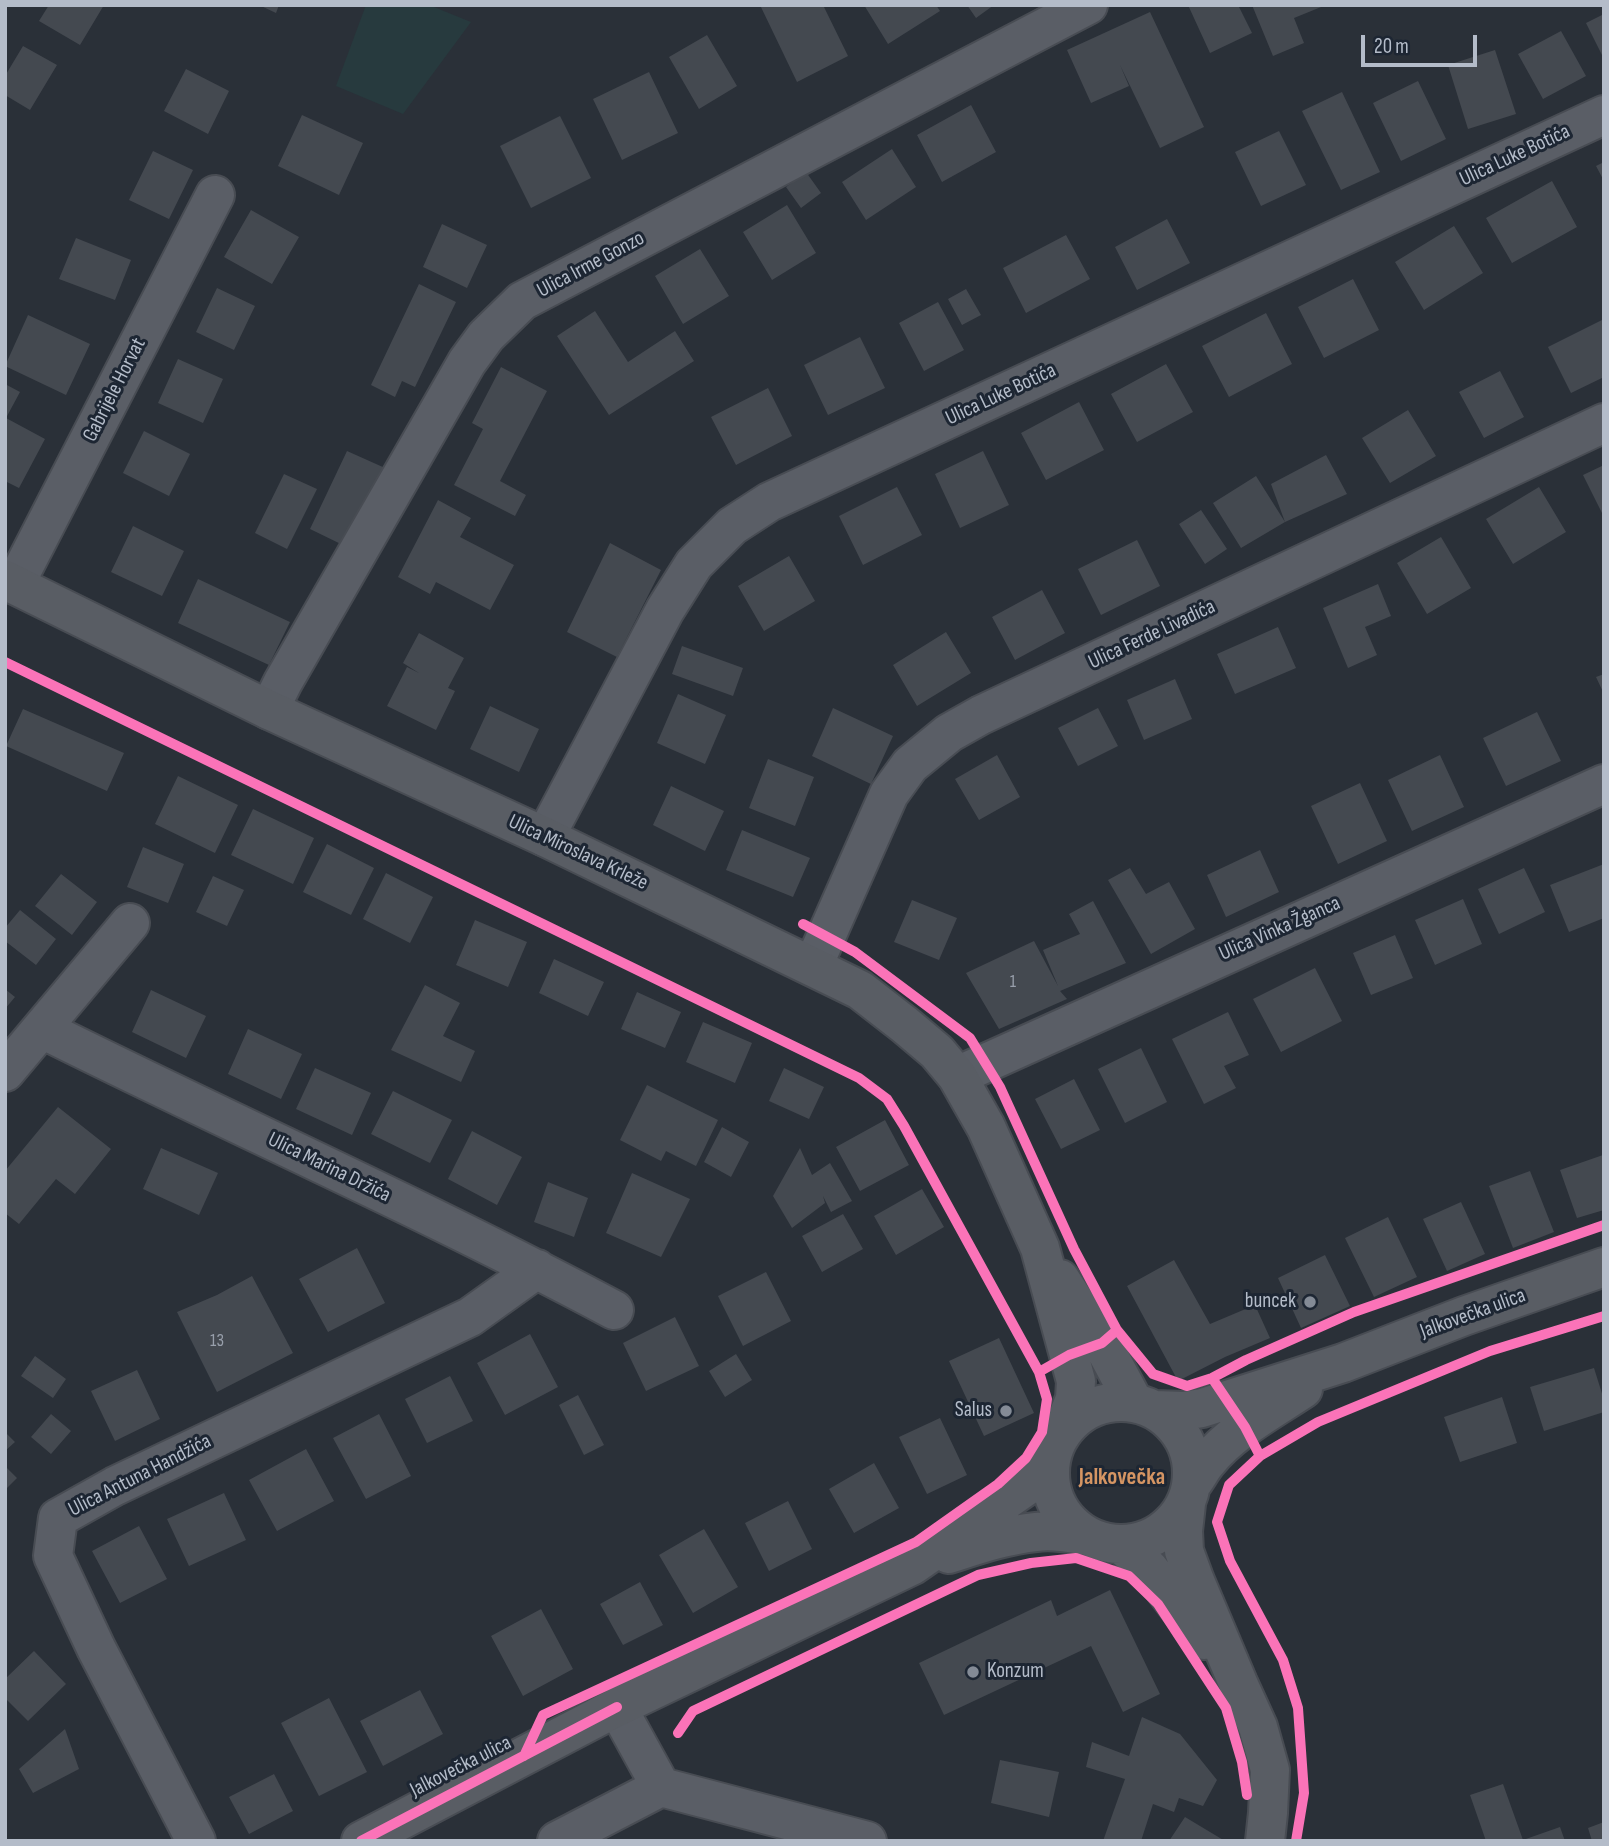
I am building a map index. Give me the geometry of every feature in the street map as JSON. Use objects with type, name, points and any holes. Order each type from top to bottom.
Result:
[{"type":"street","name":"Ulica Irme Gonzo","points":[[269,710],[467,362],[486,336],[522,301],[1088,5]]},
{"type":"street","name":"Ulica Luke Botića","points":[[545,837],[665,610],[694,564],[732,526],[769,502],[1604,115]]},
{"type":"street","name":"Gabrijele Horvat","points":[[10,582],[215,195]]},
{"type":"street","name":"Ulica Ferde Livadića","points":[[813,966],[889,794],[910,765],[949,733],[993,709],[1604,423]]},
{"type":"street","name":"Ulica Miroslava Krleže","points":[[10,582],[269,710],[545,837],[813,966],[860,990],[905,1024],[937,1052],[957,1076],[986,1127],[1040,1248],[1076,1381],[1075,1399],[1056,1446]]},
{"type":"street","name":"Ulica Vinka Žganca","points":[[957,1076],[1604,784]]},
{"type":"street","points":[[5,1072],[130,923]]},
{"type":"street","name":"Ulica Marina Držića","points":[[42,1029],[537,1269],[614,1310]]},
{"type":"street","name":"Ulica Miroslava Krleže","points":[[1040,1248],[1144,1406]]},
{"type":"street","name":"Jalkovečka ulica","points":[[1144,1406],[1184,1411],[1202,1408],[1343,1363],[1464,1316],[1604,1267]]},
{"type":"street","name":"Ulica Antuna Handžića","points":[[197,1841],[96,1648],[53,1556],[58,1518],[115,1486],[470,1317],[537,1269]]},
{"type":"street","name":"Jalkovečka ulica","points":[[1188,1495],[1207,1462],[1224,1444],[1245,1427],[1343,1363]]},
{"type":"street","points":[[1238,1683],[1149,1569],[1069,1521],[1056,1502],[1050,1479],[1056,1446],[1074,1420],[1092,1408],[1113,1402],[1144,1406],[1172,1423],[1185,1442],[1192,1462],[1183,1531],[1184,1551],[1258,1727],[1270,1770],[1265,1841]]},
{"type":"street","name":"Jalkovečka ulica","points":[[913,1565],[1028,1485],[1056,1446]]},
{"type":"street","points":[[1104,1540],[1141,1542],[1159,1534],[1174,1521],[1188,1495]]},
{"type":"street","name":"Jalkovečka ulica","points":[[361,1841],[617,1707],[913,1565],[1007,1536],[1036,1532],[1060,1532],[1104,1540]]},
{"type":"street","points":[[617,1707],[661,1787]]},
{"type":"street","points":[[557,1841],[661,1787],[867,1841]]},
{"type":"green space","points":[[366,5],[429,5],[471,22],[403,114],[336,86]]},
{"type":"building","points":[[49,5],[104,5],[80,45],[39,21]]},
{"type":"building","points":[[259,5],[279,5],[276,13]]},
{"type":"building","points":[[760,5],[823,5],[848,56],[797,82]]},
{"type":"building","points":[[864,5],[936,5],[940,11],[888,44]]},
{"type":"building","points":[[967,5],[994,5],[976,18]]},
{"type":"building","points":[[1188,5],[1238,5],[1252,33],[1210,53]]},
{"type":"building","points":[[1252,5],[1326,5],[1294,18],[1304,43],[1273,56]]},
{"type":"building","points":[[1150,12],[1204,127],[1160,148],[1120,65],[1129,86],[1091,103],[1067,50]]},
{"type":"building","points":[[1604,14],[1604,59],[1586,23]]},
{"type":"building","points":[[1561,31],[1586,76],[1543,99],[1518,54]]},
{"type":"building","points":[[707,35],[737,86],[699,109],[669,57]]},
{"type":"building","points":[[23,46],[57,65],[30,110],[5,95],[5,76]]},
{"type":"building","points":[[1495,50],[1516,114],[1468,129],[1448,65]]},
{"type":"building","points":[[186,69],[229,91],[208,134],[164,111]]},
{"type":"building","points":[[649,72],[678,133],[622,160],[593,99]]},
{"type":"building","points":[[1418,81],[1446,139],[1401,161],[1373,103]]},
{"type":"building","points":[[1342,92],[1380,172],[1341,190],[1302,111]]},
{"type":"building","points":[[971,105],[996,152],[942,182],[917,135]]},
{"type":"building","points":[[302,115],[363,143],[339,195],[278,166]]},
{"type":"building","points":[[560,116],[591,178],[531,208],[500,146]]},
{"type":"building","points":[[1279,131],[1306,185],[1261,206],[1235,152]]},
{"type":"building","points":[[892,149],[916,187],[866,220],[842,182]]},
{"type":"building","points":[[153,151],[193,170],[169,219],[129,200]]},
{"type":"building","points":[[1604,162],[1604,181],[1596,166]]},
{"type":"building","points":[[806,172],[821,193],[801,208],[786,187]]},
{"type":"building","points":[[1552,181],[1577,227],[1512,263],[1486,218]]},
{"type":"building","points":[[787,205],[816,253],[772,280],[743,232]]},
{"type":"building","points":[[251,210],[299,237],[272,284],[224,257]]},
{"type":"building","points":[[1167,219],[1190,263],[1137,290],[1115,247]]},
{"type":"building","points":[[442,224],[487,245],[467,288],[423,267]]},
{"type":"building","points":[[1454,226],[1483,273],[1424,310],[1395,262]]},
{"type":"building","points":[[1066,235],[1090,279],[1026,313],[1003,268]]},
{"type":"building","points":[[76,238],[131,260],[115,300],[59,279]]},
{"type":"building","points":[[700,249],[729,296],[683,324],[655,276]]},
{"type":"building","points":[[1353,279],[1379,330],[1324,358],[1298,307]]},
{"type":"building","points":[[419,284],[456,302],[415,387],[402,381],[395,397],[371,385]]},
{"type":"building","points":[[217,288],[255,306],[234,350],[196,332]]},
{"type":"building","points":[[966,289],[981,315],[962,325],[948,299]]},
{"type":"building","points":[[938,302],[964,350],[924,371],[899,323]]},
{"type":"building","points":[[595,311],[628,362],[675,331],[694,361],[609,415],[557,336]]},
{"type":"building","points":[[1266,313],[1292,364],[1229,397],[1202,346]]},
{"type":"building","points":[[28,315],[90,344],[66,395],[5,366]]},
{"type":"building","points":[[1604,319],[1604,377],[1571,393],[1548,347]]},
{"type":"building","points":[[860,337],[885,388],[828,415],[804,365]]},
{"type":"building","points":[[178,359],[223,379],[203,423],[158,403]]},
{"type":"building","points":[[1166,364],[1193,412],[1137,442],[1111,394]]},
{"type":"building","points":[[501,367],[547,391],[500,481],[526,495],[515,516],[454,485],[483,429],[472,423]]},
{"type":"building","points":[[1500,371],[1524,417],[1484,438],[1459,392]]},
{"type":"building","points":[[5,384],[20,392],[6,418],[45,439],[19,488],[5,481]]},
{"type":"building","points":[[768,388],[792,436],[736,465],[711,417]]},
{"type":"building","points":[[1079,402],[1104,450],[1046,480],[1021,433]]},
{"type":"building","points":[[1408,410],[1436,456],[1390,483],[1362,438]]},
{"type":"building","points":[[144,431],[190,454],[169,496],[123,473]]},
{"type":"building","points":[[347,451],[385,468],[347,547],[310,529]]},
{"type":"building","points":[[983,451],[1009,505],[960,528],[935,474]]},
{"type":"building","points":[[1326,455],[1347,494],[1285,522],[1271,484]]},
{"type":"building","points":[[1604,465],[1604,517],[1583,475]]},
{"type":"building","points":[[284,474],[317,489],[287,549],[255,533]]},
{"type":"building","points":[[1256,476],[1285,522],[1241,548],[1213,503]]},
{"type":"building","points":[[897,487],[922,535],[863,565],[839,516]]},
{"type":"building","points":[[1539,487],[1566,532],[1513,564],[1486,519]]},
{"type":"building","points":[[438,500],[471,518],[460,537],[514,565],[490,610],[436,582],[430,594],[398,577]]},
{"type":"building","points":[[1201,510],[1227,549],[1205,564],[1179,524]]},
{"type":"building","points":[[133,526],[184,551],[162,596],[111,572]]},
{"type":"building","points":[[1441,537],[1471,588],[1427,614],[1397,563]]},
{"type":"building","points":[[1137,540],[1160,586],[1101,615],[1078,569]]},
{"type":"building","points":[[610,543],[661,570],[617,657],[567,632]]},
{"type":"building","points":[[789,556],[815,601],[764,631],[738,586]]},
{"type":"building","points":[[198,579],[290,622],[269,665],[178,623]]},
{"type":"building","points":[[1378,584],[1391,616],[1365,627],[1377,655],[1348,668],[1323,608]]},
{"type":"building","points":[[1042,590],[1065,633],[1015,660],[992,617]]},
{"type":"building","points":[[1278,627],[1296,668],[1235,694],[1217,654]]},
{"type":"building","points":[[946,632],[971,673],[917,706],[893,665]]},
{"type":"building","points":[[419,633],[464,658],[448,688],[455,691],[436,730],[387,706],[407,667],[419,673],[403,663]]},
{"type":"building","points":[[682,646],[743,668],[733,696],[672,674]]},
{"type":"building","points":[[1604,674],[1604,694],[1596,677]]},
{"type":"building","points":[[1175,679],[1192,719],[1144,740],[1127,700]]},
{"type":"building","points":[[678,694],[726,715],[705,764],[657,743]]},
{"type":"building","points":[[490,706],[539,729],[519,772],[470,749]]},
{"type":"building","points":[[833,708],[893,736],[871,784],[812,756]]},
{"type":"building","points":[[1098,708],[1118,746],[1078,766],[1058,728]]},
{"type":"building","points":[[23,709],[124,753],[107,791],[6,746]]},
{"type":"building","points":[[1537,712],[1561,761],[1506,786],[1483,738]]},
{"type":"building","points":[[997,755],[1020,797],[979,820],[955,779]]},
{"type":"building","points":[[1440,755],[1464,807],[1412,831],[1388,780]]},
{"type":"building","points":[[768,759],[814,777],[795,826],[749,808]]},
{"type":"building","points":[[178,776],[238,805],[215,853],[155,824]]},
{"type":"building","points":[[1360,783],[1387,841],[1338,864],[1311,806]]},
{"type":"building","points":[[671,786],[724,811],[705,851],[653,825]]},
{"type":"building","points":[[253,809],[314,838],[293,884],[231,855]]},
{"type":"building","points":[[742,830],[810,858],[793,897],[726,870]]},
{"type":"building","points":[[327,844],[374,868],[351,915],[303,892]]},
{"type":"building","points":[[143,847],[184,864],[168,903],[127,887]]},
{"type":"building","points":[[1260,850],[1279,892],[1226,917],[1207,875]]},
{"type":"building","points":[[1604,864],[1604,918],[1569,932],[1550,885]]},
{"type":"building","points":[[1130,868],[1146,894],[1169,882],[1195,929],[1151,954],[1108,880]]},
{"type":"building","points":[[1524,868],[1545,912],[1499,934],[1478,889]]},
{"type":"building","points":[[386,873],[433,897],[410,943],[363,919]]},
{"type":"building","points":[[61,874],[97,902],[72,935],[35,906]]},
{"type":"building","points":[[213,876],[244,890],[227,926],[196,912]]},
{"type":"building","points":[[1463,899],[1482,944],[1435,965],[1415,920]]},
{"type":"building","points":[[912,900],[957,918],[939,960],[894,942]]},
{"type":"building","points":[[1093,901],[1126,963],[1060,991],[1067,999],[999,1029],[966,973],[1034,941],[1058,986],[1043,950],[1080,934],[1069,914]]},
{"type":"building","points":[[20,910],[56,939],[36,965],[5,941],[5,928]]},
{"type":"building","points":[[475,920],[527,942],[508,987],[456,965]]},
{"type":"building","points":[[1395,935],[1413,978],[1371,995],[1353,953]]},
{"type":"building","points":[[554,959],[604,982],[588,1016],[539,993]]},
{"type":"building","points":[[1315,968],[1342,1021],[1281,1052],[1253,999]]},
{"type":"building","points":[[425,985],[460,1003],[443,1036],[475,1051],[461,1082],[391,1050]]},
{"type":"building","points":[[5,989],[15,997],[5,1009]]},
{"type":"building","points":[[151,990],[206,1016],[186,1058],[132,1032]]},
{"type":"building","points":[[637,992],[681,1012],[665,1048],[621,1029]]},
{"type":"building","points":[[1228,1012],[1249,1055],[1224,1066],[1236,1088],[1204,1104],[1172,1039]]},
{"type":"building","points":[[703,1022],[752,1043],[735,1083],[686,1062]]},
{"type":"building","points":[[248,1029],[302,1054],[281,1099],[228,1074]]},
{"type":"building","points":[[1141,1048],[1167,1102],[1125,1123],[1098,1069]]},
{"type":"building","points":[[315,1068],[371,1093],[352,1135],[296,1109]]},
{"type":"building","points":[[784,1068],[824,1087],[809,1119],[769,1101]]},
{"type":"building","points":[[1074,1079],[1100,1130],[1061,1149],[1035,1099]]},
{"type":"building","points":[[647,1085],[718,1120],[696,1166],[666,1151],[661,1161],[620,1140]]},
{"type":"building","points":[[393,1091],[452,1120],[430,1163],[371,1134]]},
{"type":"building","points":[[58,1107],[111,1149],[75,1194],[56,1179],[19,1224],[5,1213],[5,1171]]},
{"type":"building","points":[[885,1120],[909,1165],[860,1191],[836,1147]]},
{"type":"building","points":[[722,1127],[749,1142],[731,1177],[704,1162]]},
{"type":"building","points":[[472,1131],[522,1157],[497,1205],[448,1179]]},
{"type":"building","points":[[161,1148],[218,1173],[199,1215],[143,1189]]},
{"type":"building","points":[[800,1148],[812,1175],[830,1163],[852,1201],[831,1212],[823,1196],[825,1203],[792,1228],[773,1196]]},
{"type":"building","points":[[1603,1155],[1604,1210],[1577,1218],[1560,1170]]},
{"type":"building","points":[[1530,1171],[1554,1232],[1513,1248],[1489,1186]]},
{"type":"building","points":[[632,1173],[690,1199],[661,1257],[606,1233]]},
{"type":"building","points":[[548,1182],[588,1198],[574,1237],[534,1222]]},
{"type":"building","points":[[922,1189],[944,1227],[896,1255],[874,1216]]},
{"type":"building","points":[[1461,1202],[1485,1254],[1447,1271],[1423,1219]]},
{"type":"building","points":[[843,1214],[863,1249],[822,1272],[802,1236]]},
{"type":"building","points":[[1388,1217],[1417,1277],[1374,1297],[1345,1238]]},
{"type":"building","points":[[357,1248],[385,1303],[328,1332],[299,1279]]},
{"type":"building","points":[[1325,1255],[1350,1306],[1301,1328],[1278,1278]]},
{"type":"building","points":[[1174,1260],[1210,1324],[1255,1305],[1270,1338],[1178,1381],[1127,1286]]},
{"type":"building","points":[[766,1272],[791,1321],[743,1346],[718,1296]]},
{"type":"building","points":[[252,1276],[293,1353],[217,1392],[177,1312]]},
{"type":"building","points":[[675,1317],[699,1366],[646,1391],[623,1343]]},
{"type":"building","points":[[530,1334],[558,1387],[505,1415],[477,1363]]},
{"type":"building","points":[[999,1338],[1034,1413],[984,1436],[949,1361]]},
{"type":"building","points":[[736,1354],[752,1380],[725,1397],[709,1371]]},
{"type":"building","points":[[35,1356],[66,1379],[53,1398],[21,1376]]},
{"type":"building","points":[[1594,1368],[1604,1400],[1604,1412],[1544,1431],[1530,1387]]},
{"type":"building","points":[[137,1370],[160,1419],[115,1441],[91,1391]]},
{"type":"building","points":[[450,1376],[473,1421],[427,1443],[405,1399]]},
{"type":"building","points":[[578,1395],[604,1445],[584,1455],[559,1405]]},
{"type":"building","points":[[1502,1397],[1517,1443],[1460,1462],[1444,1417]]},
{"type":"building","points":[[51,1414],[71,1431],[51,1454],[31,1437]]},
{"type":"building","points":[[379,1414],[411,1476],[366,1499],[333,1438]]},
{"type":"building","points":[[940,1418],[967,1475],[927,1494],[899,1437]]},
{"type":"building","points":[[5,1432],[15,1442],[5,1451]]},
{"type":"building","points":[[306,1449],[334,1501],[277,1531],[249,1480]]},
{"type":"building","points":[[874,1463],[899,1508],[854,1533],[829,1489]]},
{"type":"building","points":[[5,1466],[17,1478],[5,1490]]},
{"type":"building","points":[[224,1493],[246,1540],[189,1566],[167,1519]]},
{"type":"building","points":[[788,1501],[812,1549],[769,1571],[745,1523]]},
{"type":"building","points":[[139,1526],[167,1579],[120,1603],[92,1551]]},
{"type":"building","points":[[704,1529],[738,1587],[693,1613],[659,1555]]},
{"type":"building","points":[[640,1582],[663,1625],[623,1645],[600,1604]]},
{"type":"building","points":[[1110,1590],[1160,1694],[1123,1712],[1091,1646],[944,1715],[919,1663],[1051,1600],[1057,1616]]},
{"type":"building","points":[[541,1609],[573,1669],[523,1696],[491,1636]]},
{"type":"building","points":[[34,1651],[66,1684],[28,1721],[5,1698],[5,1679]]},
{"type":"building","points":[[420,1690],[443,1734],[383,1766],[360,1721]]},
{"type":"building","points":[[329,1698],[367,1772],[319,1796],[281,1723]]},
{"type":"building","points":[[1142,1717],[1180,1734],[1217,1780],[1203,1806],[1179,1798],[1174,1812],[1153,1804],[1141,1841],[1103,1841],[1125,1779],[1086,1767],[1092,1742],[1129,1756]]},
{"type":"building","points":[[65,1729],[79,1769],[33,1793],[19,1769]]},
{"type":"building","points":[[1000,1760],[1059,1772],[1049,1817],[991,1803]]},
{"type":"building","points":[[274,1774],[293,1811],[249,1834],[229,1797]]},
{"type":"building","points":[[1503,1784],[1523,1840],[1560,1827],[1565,1841],[1486,1841],[1470,1795]]},
{"type":"building","points":[[1185,1817],[1225,1841],[1169,1841]]},
{"type":"building","points":[[1604,1822],[1604,1841],[1592,1841],[1588,1828]]},
{"type":"cycle path","points":[[5,662],[859,1078],[887,1099],[904,1126],[1039,1372],[1047,1399],[1042,1432],[1026,1458],[998,1484],[916,1542],[543,1715],[524,1756]]},
{"type":"cycle path","points":[[803,924],[855,952],[970,1038],[1000,1087],[1074,1249],[1117,1330],[1153,1374],[1187,1386],[1212,1378],[1354,1312],[1604,1225]]},
{"type":"cycle path","points":[[1296,1841],[1304,1793],[1298,1708],[1283,1660],[1230,1561],[1217,1522],[1229,1485],[1260,1456],[1318,1422],[1490,1351],[1604,1316]]},
{"type":"cycle path","points":[[1039,1372],[1069,1355],[1102,1343],[1117,1330]]},
{"type":"cycle path","points":[[1212,1378],[1245,1427],[1260,1456]]},
{"type":"cycle path","points":[[678,1733],[693,1711],[978,1575],[1031,1563],[1076,1558],[1129,1576],[1158,1604],[1226,1708],[1242,1762],[1247,1795]]},
{"type":"cycle path","points":[[361,1841],[617,1707]]},
{"type":"place","name":"buncek","points":[[1310,1302]]},
{"type":"place","name":"Salus","points":[[1006,1411]]},
{"type":"place","name":"Konzum","points":[[973,1672]]},
{"type":"district","name":"Jalkovečka","points":[[1122,1478]]}]
